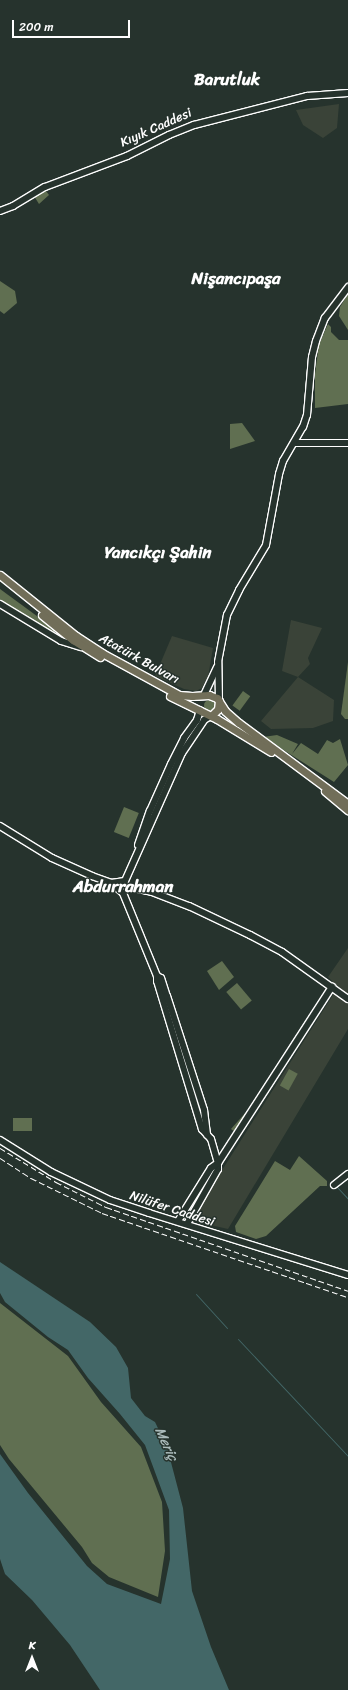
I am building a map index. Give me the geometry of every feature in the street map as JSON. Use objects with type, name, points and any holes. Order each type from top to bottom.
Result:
[{"type":"main road","name":"Kıyık Caddesi","points":[[0,211],[13,206],[46,187],[114,160],[180,126],[290,98],[348,89]]},
{"type":"main road","name":"Kıyık Caddesi","points":[[290,98],[348,93]]},
{"type":"main road","points":[[120,892],[123,881],[142,845],[183,744],[196,720],[200,710],[200,704],[215,674],[229,609],[266,545],[279,474],[283,461],[303,427],[307,415],[312,357],[318,334],[325,318],[348,287]]},
{"type":"main road","points":[[294,443],[348,443]]},
{"type":"main road","name":"Atatürk Bulvarı","points":[[0,575],[76,636],[102,653],[179,695],[213,696],[219,701],[225,711],[242,725],[318,780],[348,804]]},
{"type":"main road","name":"Atatürk Bulvarı","points":[[0,581],[83,647],[251,739],[311,780],[348,810]]},
{"type":"main road","points":[[0,604],[61,641],[83,647]]},
{"type":"main road","points":[[183,744],[204,720],[218,709],[218,662]]},
{"type":"main road","points":[[0,826],[63,864],[111,883],[120,892],[157,976],[161,978],[204,1110],[207,1135],[210,1139],[218,1163],[218,1169],[187,1224]]},
{"type":"main road","points":[[111,883],[123,881],[128,882],[129,887]]},
{"type":"main road","points":[[120,892],[126,892],[129,887]]},
{"type":"main road","points":[[129,887],[152,892],[189,906],[250,935],[282,952],[348,998]]},
{"type":"main road","points":[[178,1221],[211,1168],[218,1163],[332,987]]},
{"type":"main road","name":"Nilüfer Caddesi","points":[[0,1140],[51,1172],[116,1202],[348,1275]]},
{"type":"main road","points":[[334,1185],[348,1174]]},
{"type":"shaded area","points":[[339,104],[337,128],[323,138],[303,125],[296,110]]},
{"type":"shaded area","points":[[291,620],[322,628],[308,658],[310,664],[298,677],[282,671]]},
{"type":"shaded area","points":[[172,636],[213,648],[208,677],[202,688],[196,691],[184,689],[155,676]]},
{"type":"shaded area","points":[[298,677],[334,700],[333,721],[313,728],[271,729],[261,721]]},
{"type":"shaded area","points":[[348,948],[348,1029],[228,1229],[206,1224],[200,1217],[200,1205],[338,987],[328,977]]},
{"type":"green space","points":[[46,191],[49,195],[39,204],[34,196]]},
{"type":"green space","points":[[0,281],[15,291],[17,303],[4,314],[0,311]]},
{"type":"green space","points":[[348,294],[348,330],[339,316],[340,307]]},
{"type":"green space","points":[[328,324],[331,327],[331,332],[339,340],[348,340],[348,404],[315,408],[315,374],[319,344]]},
{"type":"green space","points":[[242,423],[255,441],[230,449],[230,424]]},
{"type":"green space","points":[[0,589],[56,630],[51,632],[0,604]]},
{"type":"green space","points":[[348,662],[348,719],[345,719],[341,714]]},
{"type":"green space","points":[[243,691],[250,696],[240,711],[232,706]]},
{"type":"green space","points":[[209,699],[213,701],[215,705],[213,709],[209,711],[205,709],[203,705],[205,701]]},
{"type":"green space","points":[[277,735],[298,744],[292,754],[301,743],[318,754],[327,740],[333,743],[340,739],[348,765],[334,782],[263,737]]},
{"type":"green space","points":[[124,807],[139,813],[129,838],[114,832]]},
{"type":"green space","points":[[222,961],[234,977],[219,990],[207,971]]},
{"type":"green space","points":[[237,983],[252,1001],[241,1010],[226,992]]},
{"type":"green space","points":[[289,1069],[298,1074],[289,1090],[280,1086]]},
{"type":"green space","points":[[254,1103],[235,1132],[231,1129]]},
{"type":"green space","points":[[13,1118],[32,1118],[32,1131],[13,1131]]},
{"type":"green space","points":[[299,1156],[327,1181],[327,1186],[320,1186],[266,1236],[256,1239],[236,1232],[235,1226],[275,1161],[290,1170]]},
{"type":"green space","points":[[0,1303],[68,1356],[101,1402],[141,1447],[162,1502],[165,1551],[158,1597],[109,1577],[92,1563],[82,1547],[9,1459],[0,1445]]},
{"type":"water","points":[[0,1262],[90,1322],[116,1347],[128,1368],[131,1398],[145,1416],[155,1422],[167,1447],[183,1508],[192,1591],[211,1647],[229,1690],[100,1690],[70,1645],[32,1600],[5,1574],[0,1559],[0,1454],[28,1493],[87,1566],[107,1584],[161,1604],[170,1559],[169,1510],[145,1445],[88,1378],[68,1350],[48,1337],[5,1302],[0,1293]]},
{"type":"waterway","points":[[337,1187],[348,1199]]},
{"type":"waterway","points":[[196,1294],[227,1328]]},
{"type":"waterway","points":[[238,1339],[348,1456]]},
{"type":"railway","points":[[0,1148],[56,1182],[106,1207],[348,1291]]},
{"type":"railway","points":[[0,1158],[31,1178],[102,1213],[348,1297]]},
{"type":"district","name":"Barutluk","points":[[227,80]]},
{"type":"district","name":"Nişancıpaşa","points":[[236,279]]},
{"type":"district","name":"Yancıkçı Şahin","points":[[158,553]]},
{"type":"district","name":"Abdurrahman","points":[[123,887]]},
{"type":"water label","name":"Meriç","points":[[166,1444]]}]
